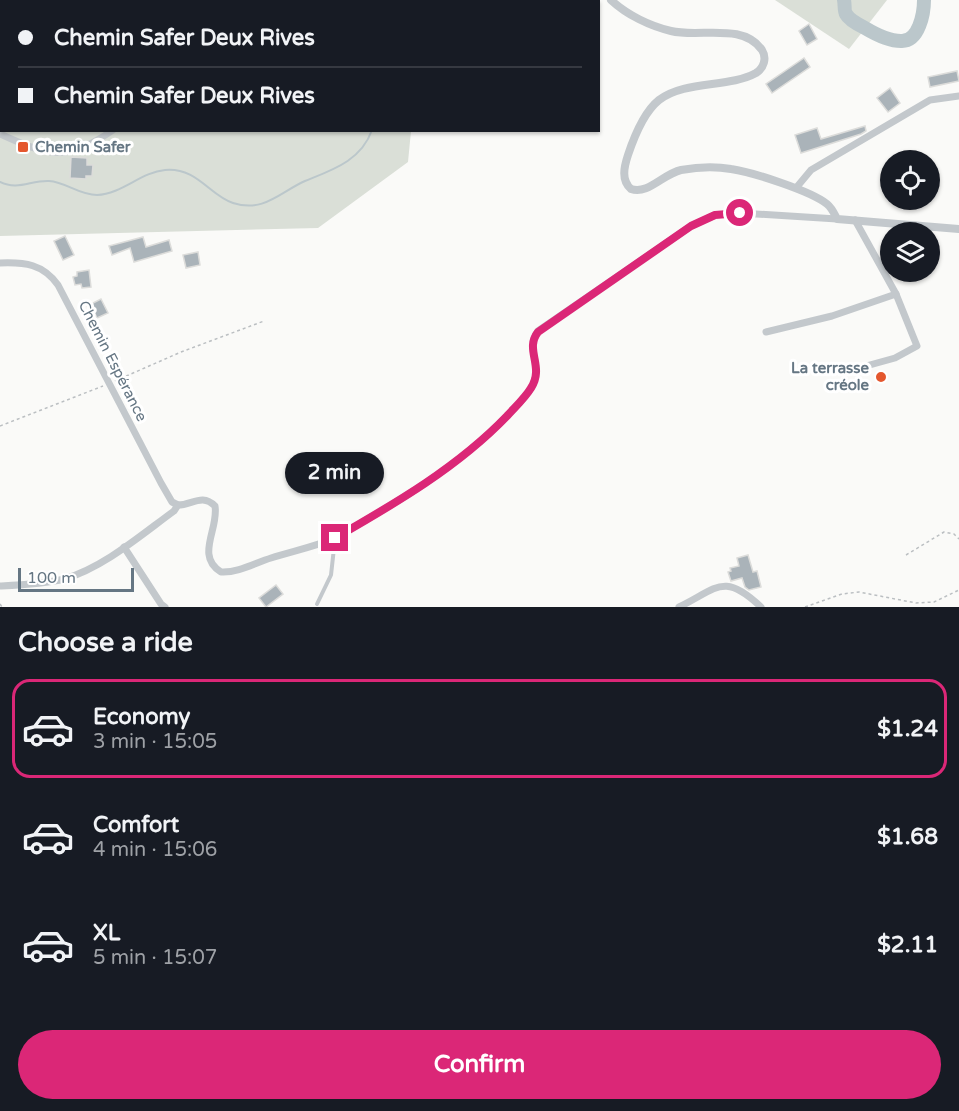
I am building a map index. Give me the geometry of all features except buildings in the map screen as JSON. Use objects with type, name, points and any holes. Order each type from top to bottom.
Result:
[{"type":"street","points":[[611,0],[637,18],[673,32],[741,35],[756,43],[764,53],[765,60],[761,69],[748,76],[670,93],[654,105],[647,113],[628,153],[624,175],[627,186],[636,191],[643,190],[670,173],[693,168],[733,169],[796,189],[824,201],[837,219]]},
{"type":"street","points":[[796,189],[811,170],[930,100],[959,96]]},
{"type":"street","points":[[0,134],[46,153],[63,153],[94,143],[110,132]]},
{"type":"street","points":[[0,586],[52,582],[87,570],[124,547],[178,506],[202,499],[215,506],[216,515],[208,552],[211,563],[221,572],[234,571],[274,557],[318,546],[335,538],[443,471],[491,432],[532,387],[538,367],[532,342],[538,332],[691,226],[715,215],[740,213],[959,229]]},
{"type":"street","points":[[848,370],[895,358],[916,349],[918,343],[896,294],[855,220]]},
{"type":"street","name":"Chemin Espérance","points":[[0,263],[32,264],[52,276],[170,500],[178,506]]},
{"type":"street","points":[[766,333],[855,309],[896,294]]},
{"type":"street","points":[[124,547],[165,607]]},
{"type":"street","points":[[679,607],[721,585],[738,589],[761,607]]},
{"type":"lane","points":[[317,604],[331,575],[335,538]]},
{"type":"path","points":[[0,426],[264,321]]},
{"type":"path","points":[[906,555],[944,532],[954,534],[959,539]]},
{"type":"path","points":[[805,607],[850,592],[916,603],[934,602],[959,590]]},
{"type":"path","points":[[934,602],[937,607]]},
{"type":"shaded area","points":[[775,0],[887,0],[849,49]]},
{"type":"shaded area","points":[[0,132],[411,132],[408,162],[318,228],[0,236]]},
{"type":"waterway","points":[[414,0],[426,0]]},
{"type":"waterway","points":[[844,0],[845,13],[852,20],[882,37],[901,41],[907,40],[916,32],[923,12],[924,0]]},
{"type":"waterway","points":[[0,182],[13,186],[49,181],[97,195],[115,191],[156,172],[176,170],[195,177],[233,203],[254,205],[271,200],[344,163],[361,150],[371,132]]},
{"type":"place","name":"Chemin Safer","points":[[23,147]]},
{"type":"place","name":"La terrasse créole","points":[[881,377]]},
{"type":"route","points":[[335,538],[443,471],[491,432],[532,387],[538,367],[532,342],[538,332],[691,226],[715,215],[740,213]]}]
